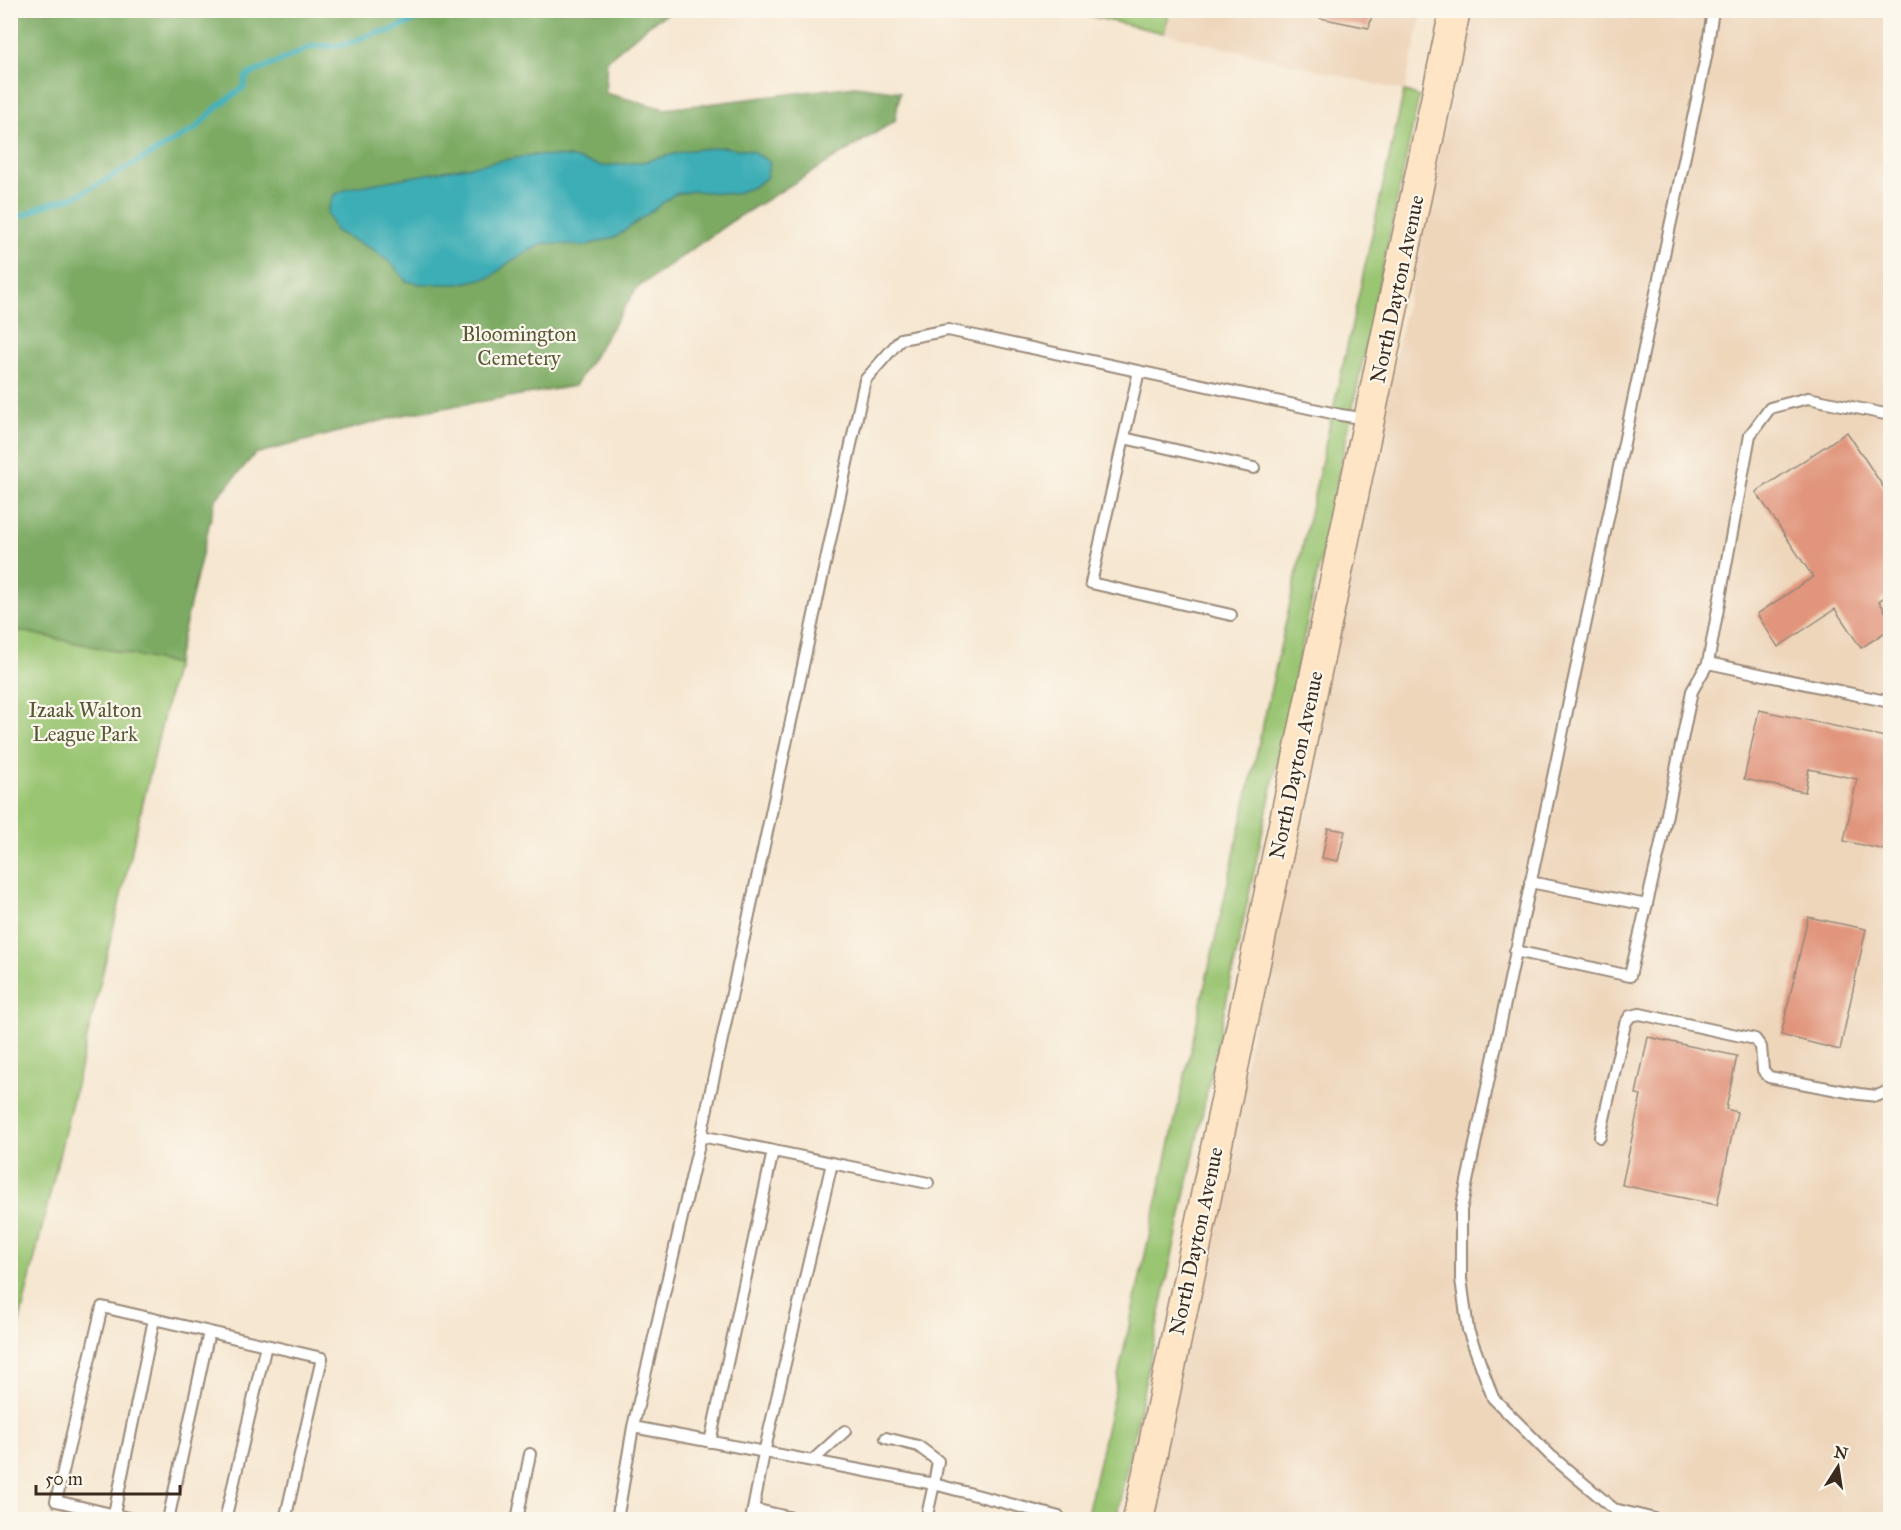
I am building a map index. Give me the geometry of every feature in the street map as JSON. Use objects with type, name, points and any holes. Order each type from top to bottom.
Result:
[{"type":"main road","name":"North Dayton Avenue","points":[[1138,1520],[1455,10]]},
{"type":"lane","points":[[1659,1520],[1614,1509],[1550,1455],[1493,1398],[1467,1330],[1461,1280],[1461,1210],[1706,57],[1713,10]]},
{"type":"lane","points":[[617,1520],[633,1427],[701,1136],[865,380],[901,339],[948,330],[1369,420]]},
{"type":"lane","points":[[1139,371],[1090,583],[1231,615]]},
{"type":"lane","points":[[1515,951],[1630,976],[1692,691],[1708,663],[1750,435],[1770,408],[1808,398],[1890,416]]},
{"type":"lane","points":[[1124,438],[1254,468]]},
{"type":"lane","points":[[1708,663],[1890,702]]},
{"type":"lane","points":[[1530,882],[1647,905]]},
{"type":"lane","points":[[1600,1137],[1625,1024],[1630,1016],[1640,1014],[1755,1039],[1761,1047],[1763,1070],[1769,1077],[1877,1096],[1890,1090]]},
{"type":"lane","points":[[701,1136],[928,1183]]},
{"type":"lane","points":[[710,1442],[773,1151]]},
{"type":"lane","points":[[801,1520],[752,1514],[764,1453],[832,1163]]},
{"type":"lane","points":[[137,1520],[56,1501],[102,1307],[322,1358],[285,1520]]},
{"type":"lane","points":[[114,1514],[154,1319]]},
{"type":"lane","points":[[168,1520],[209,1332]]},
{"type":"lane","points":[[225,1520],[266,1345]]},
{"type":"lane","points":[[633,1427],[934,1484],[1059,1517],[1059,1520]]},
{"type":"lane","points":[[812,1461],[845,1431]]},
{"type":"lane","points":[[886,1438],[918,1446],[938,1461],[926,1520]]},
{"type":"lane","points":[[517,1520],[530,1454]]},
{"type":"lane","points":[[1607,1520],[1614,1509]]},
{"type":"shaded area","points":[[1169,11],[1423,11],[1404,91],[1164,33]]},
{"type":"shaded area","points":[[1469,11],[1890,11],[1890,1519],[1148,1520]]},
{"type":"green space","points":[[1169,10],[1164,33],[1068,11]]},
{"type":"green space","name":"Bloomington Cemetery","points":[[11,11],[674,11],[654,21],[607,60],[605,93],[665,109],[855,86],[900,92],[895,121],[732,221],[636,289],[575,386],[407,414],[255,454],[215,500],[176,664],[11,629]]},
{"type":"green space","points":[[1404,91],[1419,97],[1116,1519],[1086,1520]]},
{"type":"green space","name":"Izaak Walton League Park","points":[[11,629],[176,664],[11,1358]]},
{"type":"water","points":[[723,147],[752,151],[770,162],[766,178],[753,187],[734,194],[695,191],[675,194],[616,237],[584,246],[544,243],[511,261],[491,277],[458,284],[422,284],[406,281],[394,266],[372,249],[335,231],[327,212],[334,195],[349,188],[533,155],[569,157],[602,166],[642,162],[690,150]]},
{"type":"building","points":[[1320,10],[1373,10],[1369,28],[1320,18]]},
{"type":"building","points":[[1847,432],[1890,497],[1890,593],[1879,601],[1890,619],[1890,629],[1861,648],[1835,609],[1778,647],[1757,614],[1813,577],[1756,492]]},
{"type":"building","points":[[1759,710],[1890,738],[1890,851],[1844,841],[1857,779],[1809,769],[1805,792],[1744,779]]},
{"type":"building","points":[[1328,828],[1345,831],[1338,861],[1322,858]]},
{"type":"building","points":[[1808,917],[1866,929],[1840,1050],[1781,1035]]},
{"type":"building","points":[[1648,1037],[1737,1056],[1726,1109],[1737,1112],[1717,1205],[1622,1185],[1641,1095],[1636,1094]]},
{"type":"waterway","points":[[10,218],[16,215],[23,216],[45,205],[77,196],[195,129],[217,107],[244,87],[246,76],[313,46],[348,44],[377,32],[388,32],[438,10]]}]
